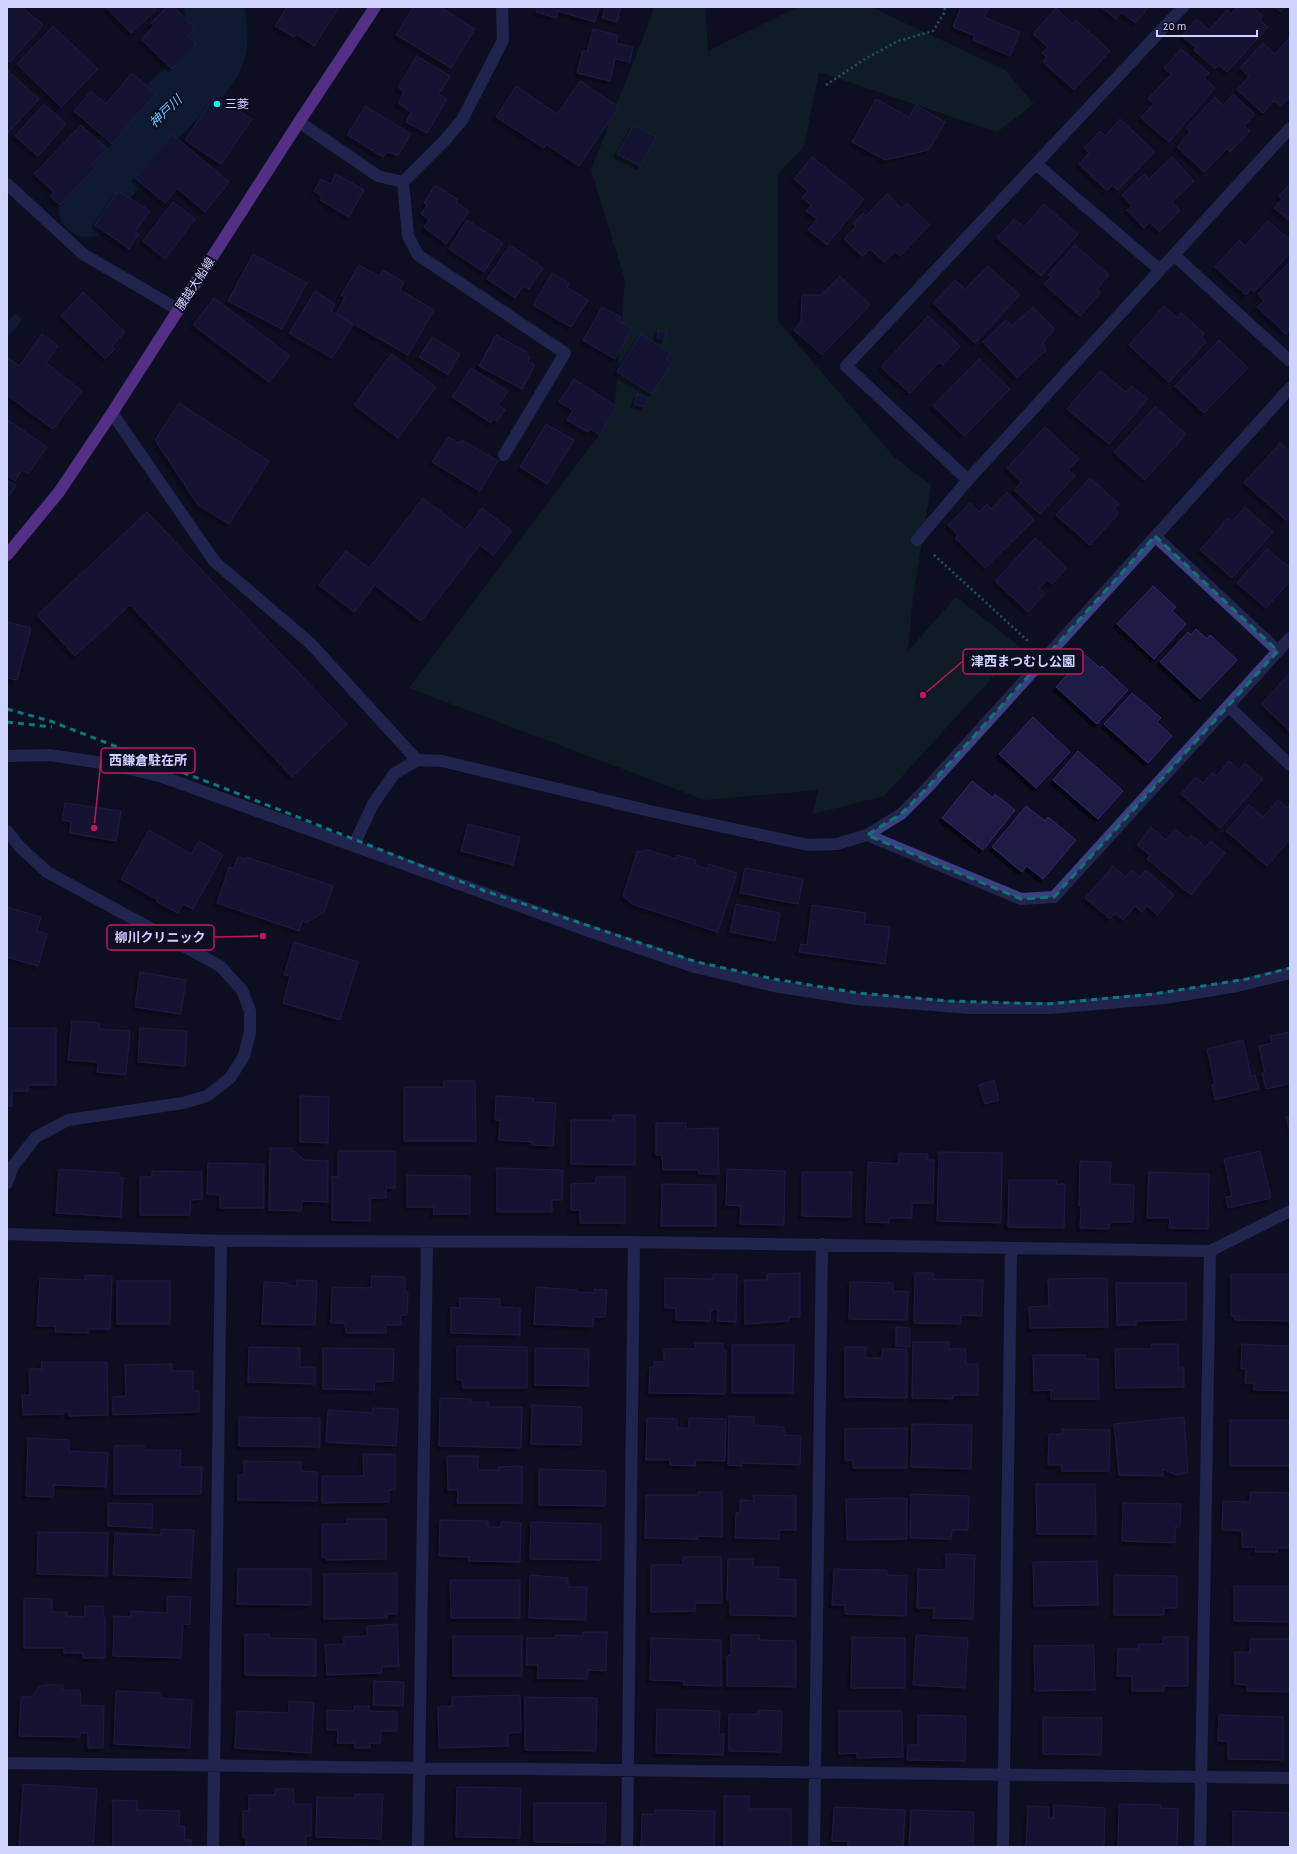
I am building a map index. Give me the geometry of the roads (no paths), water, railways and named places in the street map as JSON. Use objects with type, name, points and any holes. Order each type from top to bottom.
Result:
[{"type":"main road","name":"腰越大船線","points":[[7,555],[60,492],[375,7]]},
{"type":"street","points":[[403,182],[445,140],[462,120],[503,40],[502,7]]},
{"type":"street","points":[[968,480],[846,366],[1183,7]]},
{"type":"street","points":[[299,122],[378,176],[403,182]]},
{"type":"street","points":[[917,540],[968,480],[1290,128]]},
{"type":"street","points":[[1036,164],[1160,270]]},
{"type":"street","points":[[403,182],[408,236],[418,255],[565,353],[504,455]]},
{"type":"street","points":[[7,184],[83,254],[179,310]]},
{"type":"street","points":[[1174,255],[1290,361]]},
{"type":"street","points":[[354,845],[373,804],[394,774],[417,760],[442,761],[650,811],[808,845],[837,844],[867,835],[901,814],[927,788],[1290,388]]},
{"type":"street","points":[[112,413],[215,562],[310,643],[417,760]]},
{"type":"street","points":[[1155,536],[1278,651]]},
{"type":"street","points":[[867,835],[1022,899],[1054,897],[1290,638]]},
{"type":"street","points":[[1228,706],[1290,765]]},
{"type":"street","points":[[7,756],[49,755],[109,764],[163,777],[589,931],[694,967],[774,986],[857,999],[972,1008],[1050,1008],[1165,998],[1237,986],[1290,973]]},
{"type":"street","points":[[7,831],[20,847],[47,872],[220,966],[242,990],[250,1011],[250,1032],[244,1056],[230,1078],[207,1096],[183,1103],[68,1120],[36,1137],[13,1166],[7,1183]]},
{"type":"street","points":[[7,1234],[221,1241],[634,1242],[1210,1251],[1290,1211]]},
{"type":"street","points":[[213,1847],[221,1241]]},
{"type":"street","points":[[418,1847],[427,1242]]},
{"type":"street","points":[[627,1847],[634,1242]]},
{"type":"street","points":[[814,1847],[822,1244]]},
{"type":"street","points":[[1003,1847],[1011,1248]]},
{"type":"street","points":[[1200,1847],[1210,1251]]},
{"type":"street","points":[[7,1763],[1290,1778]]},
{"type":"waterway","name":"神戸川","points":[[88,207],[123,158],[152,122],[196,81],[208,67],[213,58],[218,39],[214,7]]},
{"type":"waterway","name":"神戸川","points":[[7,331],[16,320]]},
{"type":"railway","points":[[7,709],[50,721],[485,891],[697,962],[774,979],[858,993],[949,1001],[1047,1004],[1154,994],[1247,979],[1290,968]]},
{"type":"railway","points":[[7,722],[52,727]]},
{"type":"place","name":"三菱","points":[[217,104]]},
{"type":"place","name":"津西まつむし公園","points":[[923,695]]},
{"type":"place","name":"西鎌倉駐在所","points":[[94,828]]},
{"type":"place","name":"柳川クリニック","points":[[263,936]]}]
